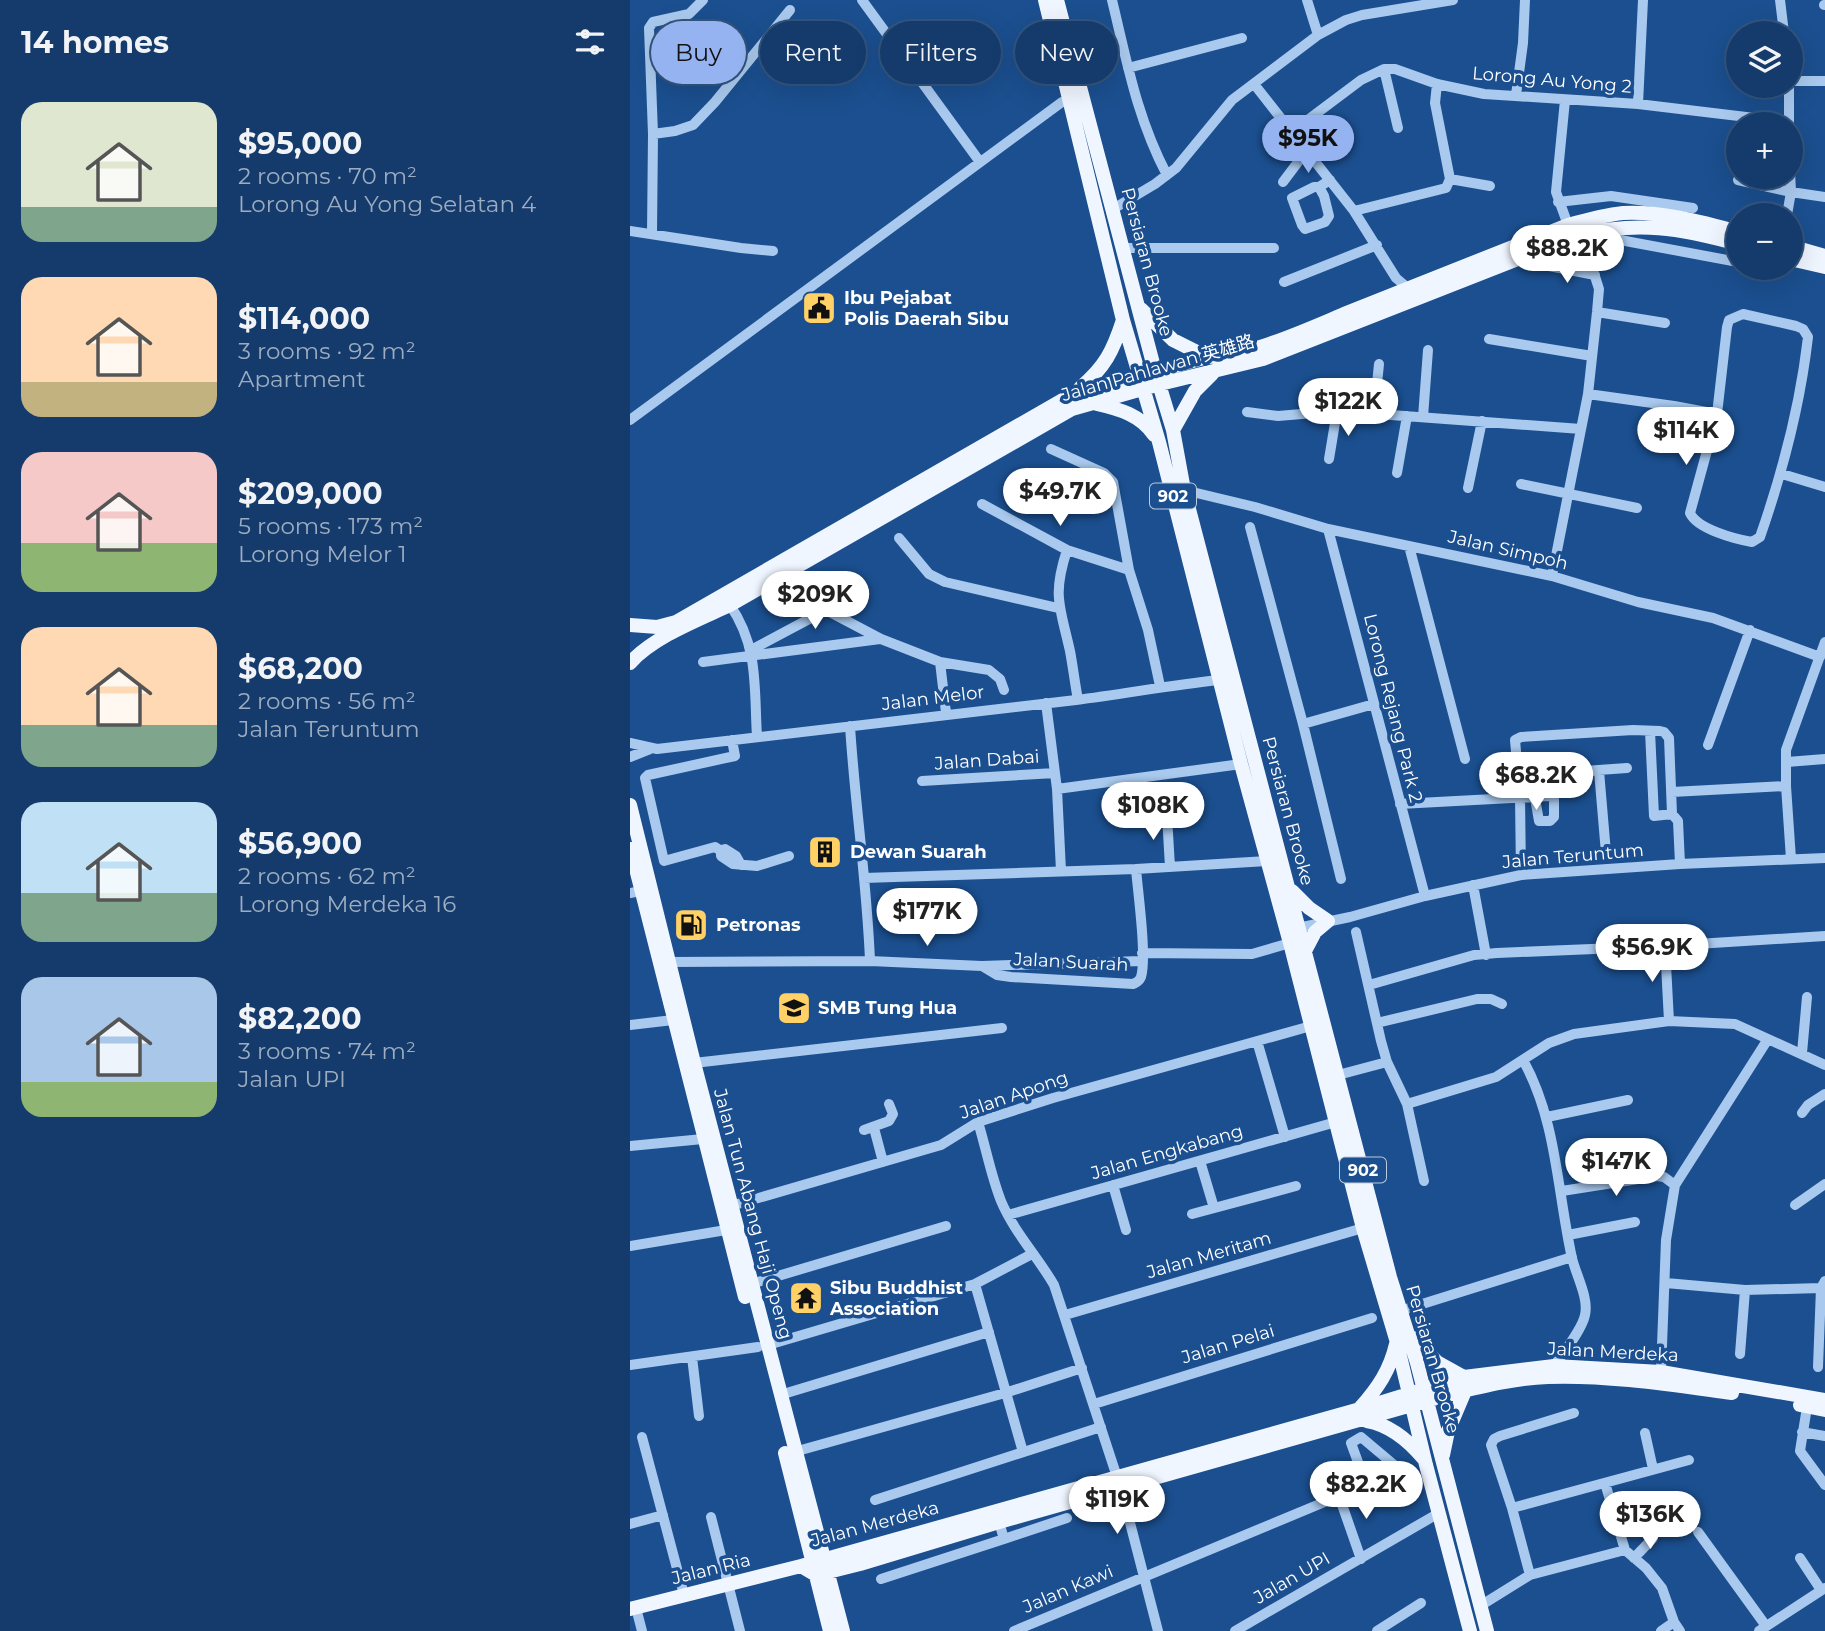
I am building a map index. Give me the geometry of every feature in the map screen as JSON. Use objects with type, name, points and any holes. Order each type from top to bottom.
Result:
[{"type":"main road","name":"Persiaran Brooke","points":[[1045,0],[1054,21]]},
{"type":"main road","name":"Persiaran Brooke","points":[[1057,0],[1060,21]]},
{"type":"main road","name":"Persiaran Brooke","points":[[1073,84],[1123,320],[1159,442],[1267,862],[1292,934],[1311,1026],[1363,1228],[1402,1335],[1418,1397],[1442,1464],[1486,1631]]},
{"type":"main road","name":"Persiaran Brooke","points":[[1076,84],[1113,209],[1173,430],[1184,490],[1289,887],[1292,934],[1305,951],[1400,1311],[1402,1335]]},
{"type":"main road","name":"Jalan Pahlawan 英雄路","points":[[1157,377],[1213,373],[1263,359],[1577,236],[1602,216],[1626,213],[1690,220],[1726,229]]},
{"type":"main road","name":"Jalan Pahlawan 英雄路","points":[[630,663],[652,645],[730,605],[1047,422],[1072,409],[1142,382],[1207,357],[1225,357],[1238,353],[1409,289],[1577,236],[1621,226],[1674,229],[1726,241]]},
{"type":"main road","points":[[1803,250],[1825,256]]},
{"type":"main road","points":[[1803,262],[1825,267]]},
{"type":"main road","points":[[1138,305],[1173,340],[1207,357]]},
{"type":"main road","points":[[1073,394],[1104,366],[1114,349],[1123,320]]},
{"type":"main road","points":[[1173,430],[1195,391],[1213,373]]},
{"type":"main road","name":"Jalan Pahlawan 英雄路","points":[[630,625],[657,627],[676,622],[1073,394],[1142,382]]},
{"type":"main road","points":[[1092,403],[1113,407],[1139,419],[1159,442]]},
{"type":"main road","name":"Jalan Tun Abang Haji Openg","points":[[630,805],[751,1284],[830,1631]]},
{"type":"main road","name":"Jalan Tun Abang Haji Openg","points":[[630,844],[635,892],[673,1020],[726,1230],[780,1395],[814,1522],[816,1566],[837,1605],[843,1631]]},
{"type":"main road","points":[[1289,887],[1296,897],[1328,921],[1314,932],[1305,951]]},
{"type":"main road","points":[[1425,1461],[1414,1448],[1388,1428],[1361,1415],[1390,1366],[1402,1335],[1464,1384],[1448,1431],[1442,1464]]},
{"type":"main road","name":"Jalan Merdeka","points":[[816,1566],[856,1549],[1119,1482],[1464,1384],[1554,1366],[1661,1372],[1825,1400]]},
{"type":"main road","name":"Jalan Merdeka","points":[[1464,1384],[1533,1378],[1668,1384],[1743,1394],[1825,1410]]},
{"type":"main road","name":"Persiaran Brooke","points":[[1418,1397],[1425,1461],[1468,1630]]},
{"type":"main road","name":"Jalan Merdeka","points":[[816,1566],[860,1564],[1119,1482]]},
{"type":"main road","points":[[814,1522],[834,1547],[856,1549]]},
{"type":"main road","points":[[837,1605],[837,1587],[841,1579],[860,1564]]},
{"type":"main road","name":"Jalan Ria","points":[[633,1609],[816,1566]]},
{"type":"street","points":[[652,233],[653,134],[649,28],[653,22],[689,13],[703,0]]},
{"type":"street","points":[[862,0],[980,162]]},
{"type":"street","points":[[1112,0],[1137,104],[1153,148],[1167,175]]},
{"type":"street","points":[[1307,0],[1318,35]]},
{"type":"street","points":[[1113,209],[1176,168],[1231,100],[1318,35],[1362,15],[1453,0]]},
{"type":"street","points":[[1516,95],[1525,0]]},
{"type":"street","points":[[1638,104],[1643,0]]},
{"type":"street","points":[[1780,0],[1783,21]]},
{"type":"street","points":[[653,134],[693,125],[790,10]]},
{"type":"street","points":[[1128,68],[1242,38]]},
{"type":"street","points":[[1293,131],[1361,80],[1384,69],[1398,128]]},
{"type":"street","name":"Lorong Au Yong 2","points":[[1384,69],[1395,69],[1437,84],[1484,94],[1638,104],[1726,115]]},
{"type":"street","points":[[1803,82],[1825,81]]},
{"type":"street","points":[[1254,84],[1354,211],[1396,278],[1409,289]]},
{"type":"street","points":[[1354,211],[1444,190],[1450,179],[1435,103],[1437,84]]},
{"type":"street","points":[[1552,576],[1588,394],[1599,289],[1577,236],[1558,202],[1556,192],[1556,167],[1565,100]]},
{"type":"street","points":[[630,420],[1062,102]]},
{"type":"street","points":[[1283,182],[1307,150]]},
{"type":"street","points":[[1450,179],[1490,186]]},
{"type":"street","points":[[1319,187],[1330,180]]},
{"type":"street","points":[[1778,189],[1825,198]]},
{"type":"street","points":[[1789,203],[1791,189]]},
{"type":"street","points":[[1558,202],[1611,196],[1693,208]]},
{"type":"street","points":[[630,231],[773,251]]},
{"type":"street","points":[[1577,236],[1620,240],[1726,260]]},
{"type":"street","points":[[1284,282],[1377,245]]},
{"type":"street","points":[[1122,248],[1274,248]]},
{"type":"street","points":[[1544,265],[1595,275]]},
{"type":"street","points":[[1389,296],[1396,278]]},
{"type":"street","points":[[1597,312],[1665,323]]},
{"type":"street","points":[[1743,314],[1803,329],[1808,337],[1795,422],[1782,474],[1757,540],[1748,541],[1701,525],[1693,519],[1691,506],[1717,414],[1729,320],[1743,314]]},
{"type":"street","points":[[1489,339],[1592,356]]},
{"type":"street","points":[[1423,417],[1428,350]]},
{"type":"street","points":[[1374,414],[1379,364]]},
{"type":"street","points":[[1588,394],[1717,414]]},
{"type":"street","points":[[1247,412],[1278,416],[1337,411],[1581,429]]},
{"type":"street","points":[[1329,459],[1337,411]]},
{"type":"street","points":[[1397,473],[1407,416]]},
{"type":"street","points":[[1468,488],[1482,421]]},
{"type":"street","points":[[1051,449],[1104,473],[1113,482],[1129,570],[1148,630],[1160,686]]},
{"type":"street","points":[[1782,474],[1825,487]]},
{"type":"street","points":[[1521,484],[1637,508]]},
{"type":"street","name":"Jalan Simpoh","points":[[1184,490],[1328,529],[1552,576],[1638,602],[1713,618],[1820,656]]},
{"type":"street","points":[[982,504],[1067,550],[1129,570]]},
{"type":"street","points":[[1250,527],[1341,879]]},
{"type":"street","name":"Lorong Rejang Park 2","points":[[1328,529],[1425,896]]},
{"type":"street","points":[[899,538],[929,574],[945,582],[1058,608]]},
{"type":"street","points":[[1409,546],[1465,759]]},
{"type":"street","points":[[1067,550],[1058,584],[1058,608],[1078,700]]},
{"type":"street","points":[[730,605],[745,630],[752,652],[757,737]]},
{"type":"street","points":[[752,652],[826,610],[881,639],[940,662],[989,670],[1000,679],[1004,690]]},
{"type":"street","points":[[1708,745],[1750,630]]},
{"type":"street","points":[[702,662],[752,652],[881,639]]},
{"type":"street","points":[[1791,859],[1786,750],[1825,642]]},
{"type":"street","points":[[940,662],[946,713]]},
{"type":"street","name":"Jalan Melor","points":[[630,757],[653,749],[946,713],[1078,700],[1160,686],[1219,680]]},
{"type":"street","name":"Jalan Dabai","points":[[1045,703],[1055,773],[1061,871]]},
{"type":"street","points":[[1303,724],[1374,704]]},
{"type":"street","points":[[850,726],[870,961]]},
{"type":"street","points":[[1650,731],[1654,816],[1672,814]]},
{"type":"street","points":[[1521,875],[1520,797],[1515,742],[1519,737],[1566,733],[1664,732],[1669,738],[1672,814],[1678,821],[1680,864]]},
{"type":"street","points":[[732,740],[735,756],[646,776],[645,783],[664,861],[718,849],[721,856],[731,863],[741,865],[757,866],[789,856]]},
{"type":"street","name":"Jalan Melor","points":[[630,743],[653,749]]},
{"type":"street","points":[[653,749],[660,772]]},
{"type":"street","points":[[1787,762],[1825,759]]},
{"type":"street","points":[[1056,789],[1241,764]]},
{"type":"street","points":[[1570,772],[1627,768]]},
{"type":"street","points":[[1599,771],[1606,853]]},
{"type":"street","name":"Jalan Dabai","points":[[922,781],[1055,773]]},
{"type":"street","points":[[1672,792],[1786,786]]},
{"type":"street","points":[[1400,804],[1535,798]]},
{"type":"street","points":[[1167,816],[1170,867]]},
{"type":"street","name":"Jalan Teruntum","points":[[1142,957],[1252,954],[1292,934],[1328,921],[1521,875],[1680,864],[1825,858]]},
{"type":"street","points":[[863,878],[1267,862]]},
{"type":"street","name":"Jalan Suarah","points":[[982,967],[997,975],[1011,977],[1133,984],[1141,978],[1142,957],[1136,869]]},
{"type":"street","points":[[1473,885],[1486,954]]},
{"type":"street","points":[[1356,932],[1387,1062],[1407,1104],[1424,1181]]},
{"type":"street","points":[[1369,985],[1486,954],[1825,936]]},
{"type":"street","points":[[1665,946],[1670,1021]]},
{"type":"street","name":"Jalan Suarah","points":[[669,962],[870,961],[982,967],[1142,957]]},
{"type":"street","points":[[1801,1053],[1807,997]]},
{"type":"street","points":[[1377,1023],[1478,999],[1491,999],[1502,1004]]},
{"type":"street","points":[[630,1025],[673,1020]]},
{"type":"street","points":[[1407,1104],[1496,1077],[1549,1043],[1574,1034],[1670,1021],[1735,1024],[1825,1065]]},
{"type":"street","name":"Jalan Apong","points":[[731,1206],[941,1145],[978,1122],[1053,1098],[1311,1026]]},
{"type":"street","points":[[694,1063],[1002,1028]]},
{"type":"street","points":[[1661,1372],[1668,1228],[1675,1185],[1768,1039]]},
{"type":"street","points":[[1257,1041],[1285,1137]]},
{"type":"street","points":[[1523,1060],[1535,1081],[1547,1117],[1585,1314],[1554,1366]]},
{"type":"street","points":[[1338,1075],[1387,1062]]},
{"type":"street","points":[[1802,1113],[1808,1105],[1825,1094]]},
{"type":"street","points":[[1547,1117],[1628,1100]]},
{"type":"street","points":[[883,1162],[869,1129],[889,1121],[892,1117],[889,1104]]},
{"type":"street","points":[[978,1122],[1001,1201],[1032,1254],[1055,1285],[1119,1482],[1158,1631]]},
{"type":"street","name":"Jalan Engkabang","points":[[1008,1215],[1336,1122]]},
{"type":"street","points":[[630,1146],[703,1139]]},
{"type":"street","points":[[1200,1161],[1214,1208]]},
{"type":"street","points":[[1562,1191],[1657,1175],[1675,1185]]},
{"type":"street","points":[[1795,1205],[1825,1184]]},
{"type":"street","points":[[1114,1185],[1126,1230]]},
{"type":"street","points":[[1192,1214],[1296,1186]]},
{"type":"street","points":[[1569,1235],[1635,1222]]},
{"type":"street","points":[[751,1284],[946,1226]]},
{"type":"street","name":"Jalan Meritam","points":[[1065,1315],[1363,1228]]},
{"type":"street","points":[[630,1246],[726,1230]]},
{"type":"street","points":[[630,1365],[763,1346],[975,1283],[1032,1254]]},
{"type":"street","points":[[1400,1311],[1572,1257]]},
{"type":"street","points":[[975,1283],[1023,1452]]},
{"type":"street","points":[[1666,1283],[1745,1290],[1823,1285],[1818,1367]]},
{"type":"street","points":[[1740,1354],[1745,1290]]},
{"type":"street","name":"Jalan Pelai","points":[[1094,1404],[1372,1318]]},
{"type":"street","points":[[780,1395],[989,1332]]},
{"type":"street","points":[[692,1357],[699,1416]]},
{"type":"street","points":[[794,1452],[1005,1393],[1082,1368]]},
{"type":"street","points":[[1807,1407],[1800,1451],[1825,1485]]},
{"type":"street","points":[[1530,1575],[1512,1508],[1492,1451],[1492,1442],[1500,1436],[1574,1413]]},
{"type":"street","points":[[875,1500],[1101,1427]]},
{"type":"street","points":[[1802,1432],[1825,1436]]},
{"type":"street","points":[[1645,1433],[1653,1469]]},
{"type":"street","points":[[642,1437],[684,1595]]},
{"type":"street","name":"Jalan Kawi","points":[[1014,1631],[1399,1469],[1361,1437],[1351,1443],[1368,1482]]},
{"type":"street","points":[[1512,1508],[1689,1460]]},
{"type":"street","points":[[1605,1483],[1629,1554],[1646,1568],[1662,1588],[1677,1627],[1661,1631]]},
{"type":"street","points":[[1339,1496],[1362,1559]]},
{"type":"street","name":"Jalan UPI","points":[[1235,1631],[1439,1513]]},
{"type":"street","points":[[630,1524],[663,1515]]},
{"type":"street","points":[[712,1517],[740,1631]]},
{"type":"street","points":[[881,1579],[1067,1518]]},
{"type":"street","points":[[999,1522],[1004,1539]]},
{"type":"street","points":[[1698,1532],[1762,1629],[1823,1589],[1800,1558]]},
{"type":"street","points":[[1479,1606],[1530,1575],[1629,1554],[1653,1538]]},
{"type":"street","points":[[1377,1631],[1421,1603]]},
{"type":"street","points":[[633,1609],[642,1631]]},
{"type":"place","name":"Ibu Pejabat Polis Daerah Sibu","points":[[819,308]]},
{"type":"place","name":"Dewan Suarah","points":[[825,852]]},
{"type":"place","name":"Petronas","points":[[691,925]]},
{"type":"place","name":"SMB Tung Hua","points":[[794,1008]]},
{"type":"place","name":"Sibu Buddhist Association","points":[[806,1298]]}]
